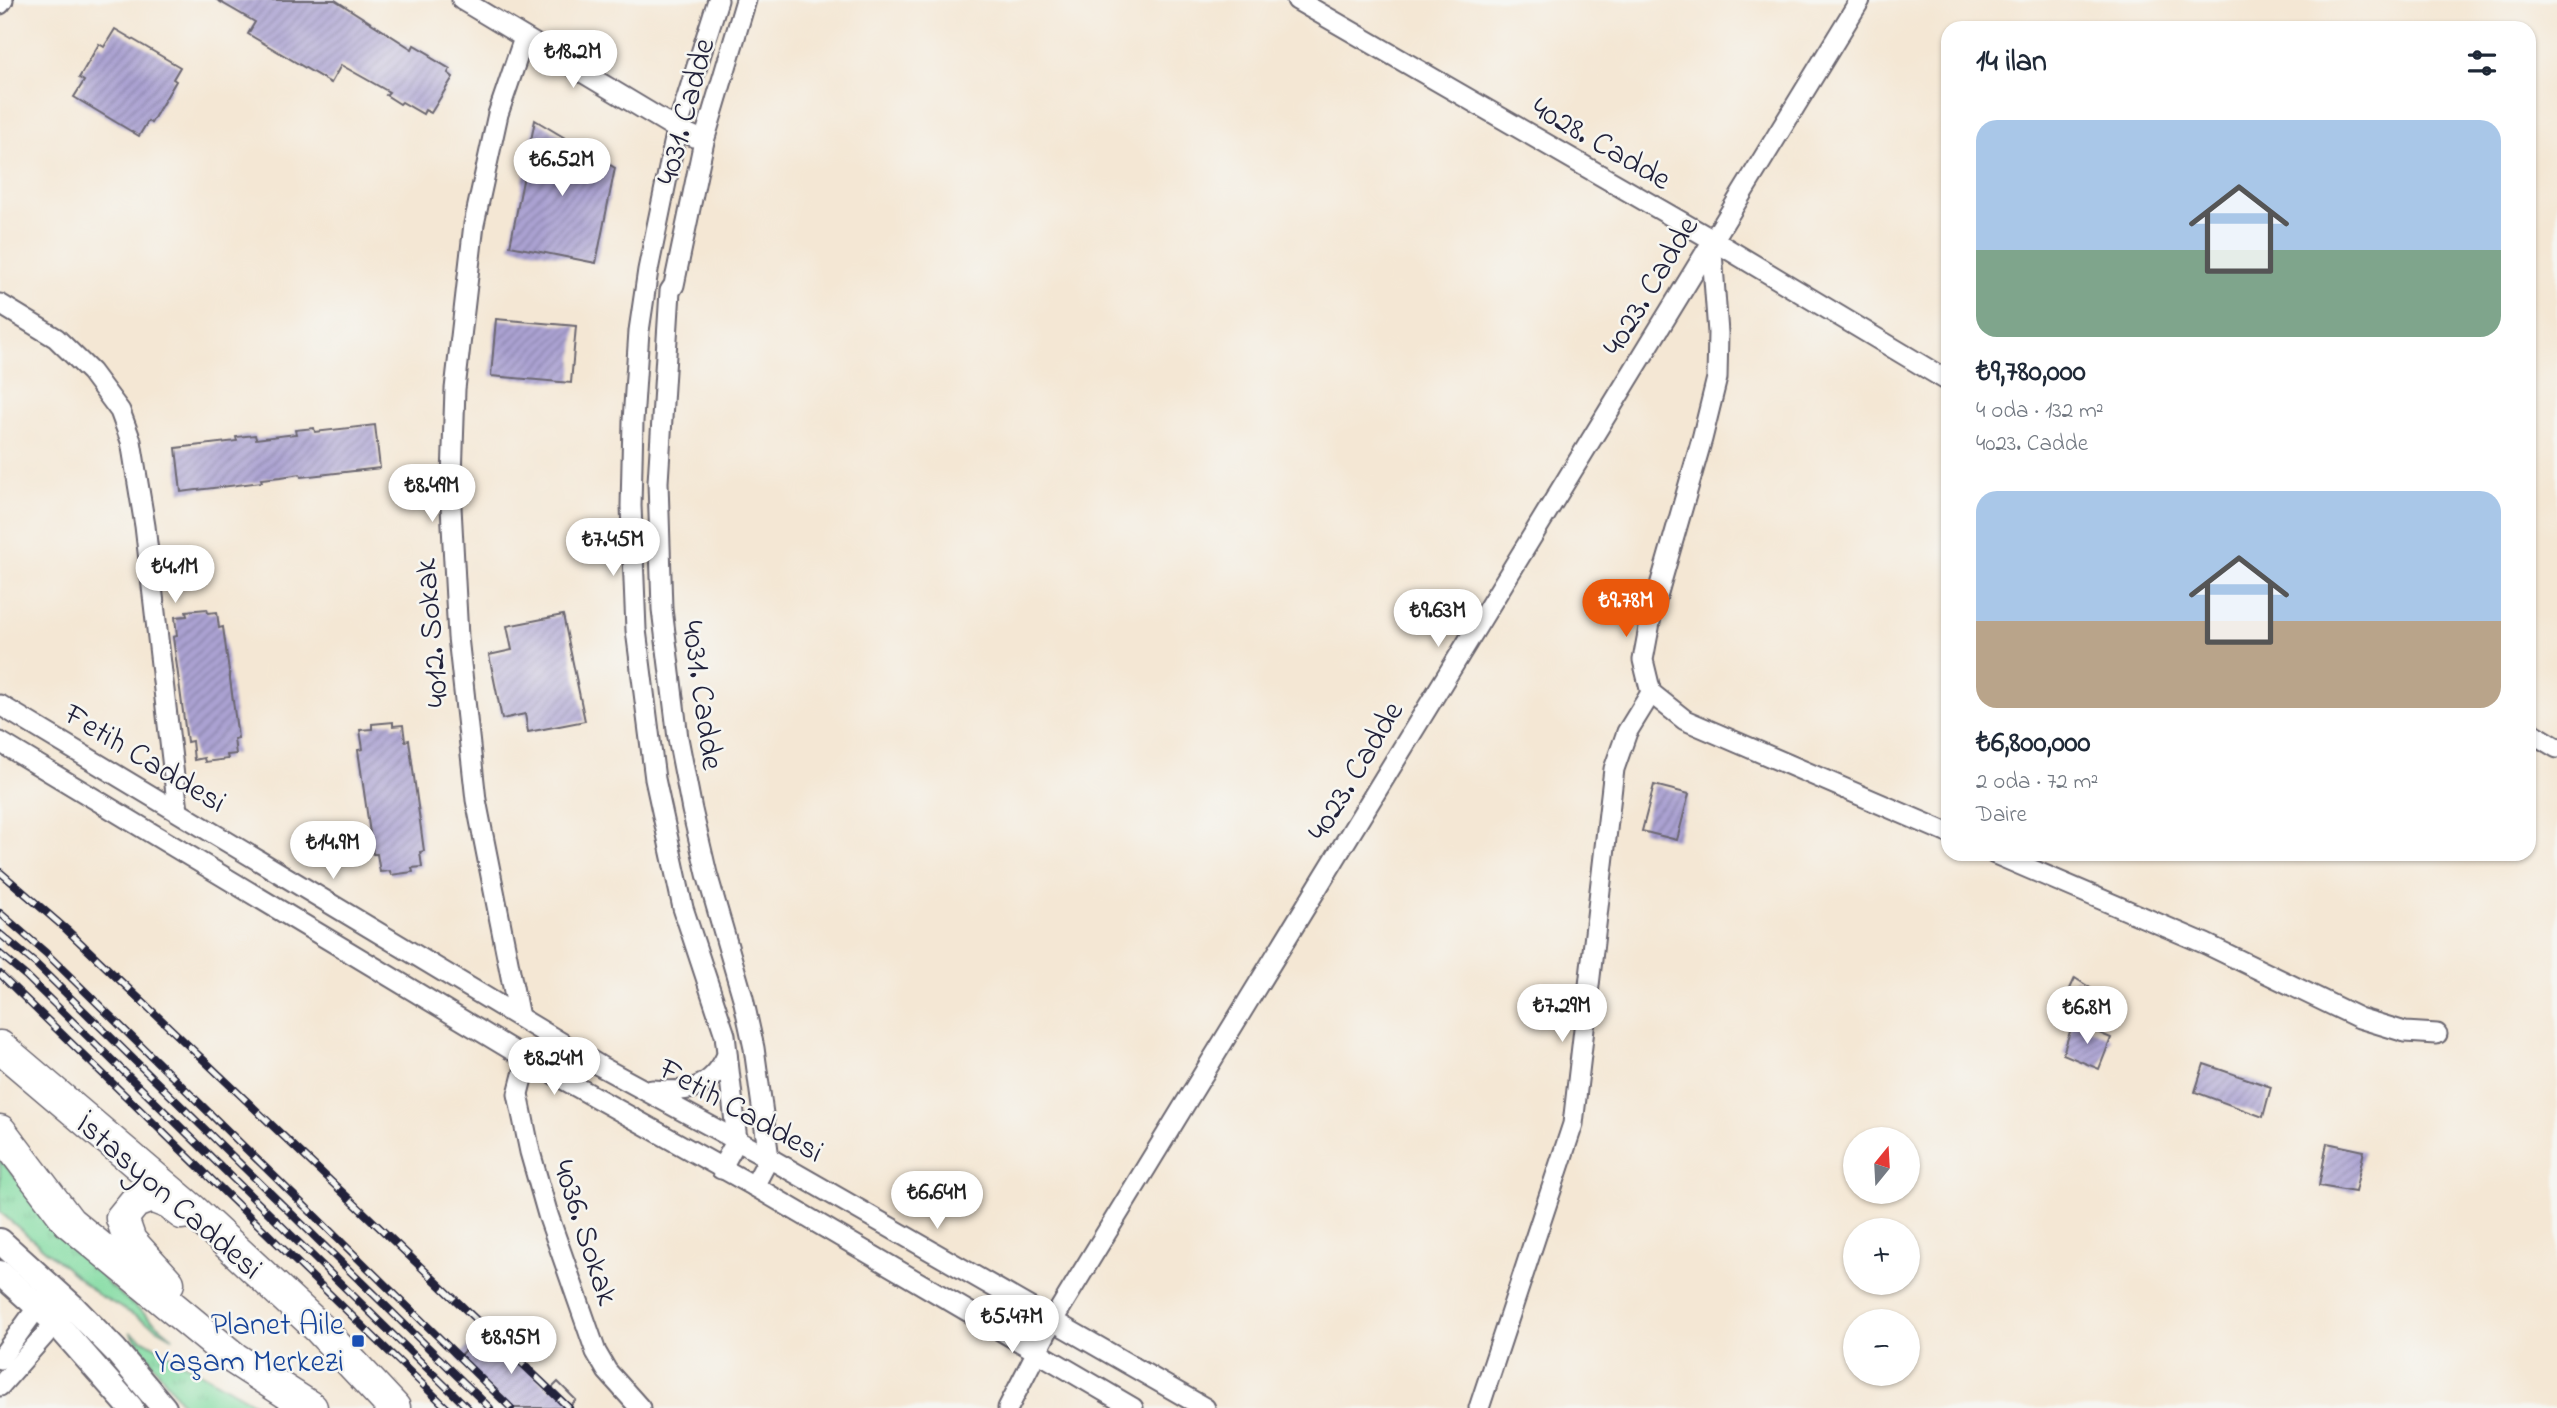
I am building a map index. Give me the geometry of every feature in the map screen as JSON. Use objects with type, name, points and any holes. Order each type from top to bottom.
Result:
[{"type":"main road","name":"İstasyon Caddesi","points":[[0,1047],[237,1252],[319,1328],[394,1408]]},
{"type":"main road","points":[[0,1131],[69,1222],[235,1359],[311,1408]]},
{"type":"main road","points":[[235,1359],[130,1241],[122,1218],[135,1202],[151,1196],[169,1203],[237,1252]]},
{"type":"street","points":[[462,0],[677,130],[704,141]]},
{"type":"street","name":"4031. Cadde","points":[[718,0],[677,130],[648,270],[639,331],[633,421],[632,567],[636,630],[656,779],[683,908],[724,1035],[737,1140]]},
{"type":"street","name":"4031. Cadde","points":[[746,0],[704,141],[674,285],[670,291],[658,482],[662,610],[678,738],[692,810],[725,945],[750,1026],[769,1158]]},
{"type":"street","name":"4028. Cadde","points":[[1297,0],[1712,239],[1941,377]]},
{"type":"street","name":"4023. Cadde","points":[[1008,1408],[1053,1320],[1860,0]]},
{"type":"street","name":"4012. Sokak","points":[[519,1017],[476,800],[458,637],[451,507],[455,389],[474,224],[498,114],[524,37]]},
{"type":"street","points":[[1712,239],[1718,333],[1717,378],[1651,617],[1643,660],[1651,693],[1685,720],[1941,830]]},
{"type":"street","points":[[0,304],[56,338],[91,372],[120,411],[131,441],[145,526],[178,811]]},
{"type":"street","points":[[1479,1408],[1573,1124],[1614,769],[1627,732],[1651,693]]},
{"type":"street","name":"Fetih Caddesi","points":[[0,705],[600,1066],[769,1158],[1205,1408]]},
{"type":"street","points":[[2536,735],[2557,748]]},
{"type":"street","name":"Fetih Caddesi","points":[[0,742],[527,1059],[754,1186],[1133,1408]]},
{"type":"street","points":[[2011,861],[2206,944],[2359,1018],[2405,1032],[2437,1034]]},
{"type":"street","points":[[648,1090],[692,1089],[708,1082],[720,1071],[727,1055]]},
{"type":"street","name":"4036. Sokak","points":[[527,1059],[518,1094],[530,1152],[548,1215],[596,1352],[607,1371],[640,1408]]},
{"type":"street","points":[[721,1169],[737,1140]]},
{"type":"street","points":[[754,1186],[769,1158]]},
{"type":"street","points":[[0,1241],[55,1306],[131,1408]]},
{"type":"street","points":[[0,1273],[55,1306],[115,1350],[164,1408]]},
{"type":"street","points":[[0,1357],[55,1306]]},
{"type":"street","points":[[0,1386],[55,1306]]},
{"type":"green space","points":[[0,1159],[108,1284],[174,1338],[97,1294],[0,1212]]},
{"type":"green space","points":[[130,1332],[262,1408],[185,1408]]},
{"type":"building","points":[[217,0],[335,0],[412,49],[414,45],[431,55],[430,57],[450,69],[448,73],[453,77],[431,113],[425,110],[423,114],[402,102],[400,104],[386,95],[389,92],[341,65],[331,83],[248,34],[255,22]]},
{"type":"building","points":[[115,29],[180,67],[173,79],[176,81],[151,123],[148,121],[139,136],[74,97],[84,81],[79,78],[99,44],[104,47]]},
{"type":"building","points":[[535,120],[615,168],[596,263],[510,246]]},
{"type":"building","points":[[496,319],[576,326],[571,383],[491,376]]},
{"type":"building","points":[[375,425],[380,468],[301,477],[300,474],[261,479],[262,482],[181,492],[176,448],[237,441],[236,437],[255,435],[256,439],[296,434],[295,430],[314,428],[315,432]]},
{"type":"building","points":[[207,609],[208,613],[217,612],[219,628],[223,627],[238,738],[234,739],[236,754],[227,755],[228,759],[205,762],[204,758],[194,760],[192,741],[187,742],[173,637],[177,636],[175,617],[187,616],[186,611]]},
{"type":"building","points":[[563,615],[585,721],[528,732],[525,714],[502,719],[489,655],[512,650],[507,626]]},
{"type":"building","points":[[393,722],[393,726],[403,725],[405,741],[409,740],[424,851],[420,852],[422,867],[412,868],[413,872],[391,875],[390,871],[380,872],[377,854],[373,854],[358,750],[363,749],[360,730],[372,729],[372,724]]},
{"type":"building","points":[[1654,785],[1689,794],[1677,840],[1642,831]]},
{"type":"building","points":[[2075,978],[2092,989],[2077,1016],[2062,1006]]},
{"type":"building","points":[[2073,1022],[2111,1038],[2099,1069],[2063,1054]]},
{"type":"building","points":[[2204,1064],[2271,1087],[2263,1117],[2195,1092]]},
{"type":"building","points":[[2327,1143],[2364,1151],[2355,1192],[2319,1186]]},
{"type":"building","points":[[487,1328],[550,1390],[558,1382],[576,1400],[568,1408],[508,1408],[457,1358]]},
{"type":"railway","points":[[0,872],[67,930],[569,1408]]},
{"type":"railway","points":[[0,913],[46,953],[511,1408]]},
{"type":"railway","points":[[0,934],[36,964],[490,1408]]},
{"type":"railway","points":[[0,954],[26,976],[468,1408]]},
{"type":"railway","points":[[0,974],[447,1408]]},
{"type":"place","name":"Planet Aile Yaşam Merkezi","points":[[358,1341]]}]
